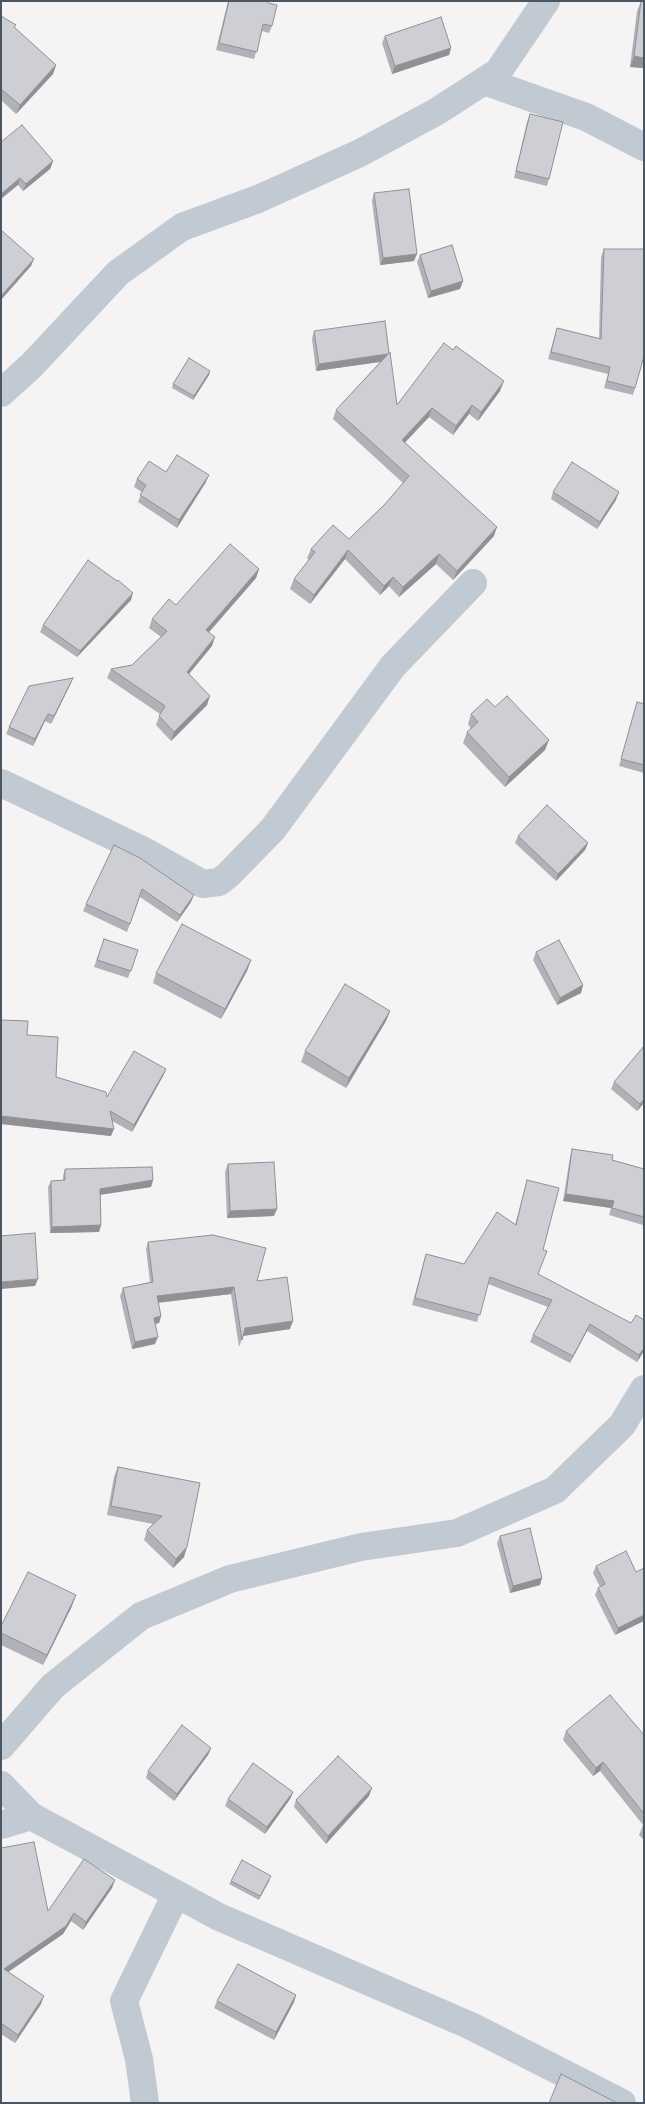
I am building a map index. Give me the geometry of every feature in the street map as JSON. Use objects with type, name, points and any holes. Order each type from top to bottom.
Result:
[{"type":"street","points":[[1,393],[31,366],[118,273],[182,227],[258,199],[360,153],[436,112],[498,72],[546,1]]},
{"type":"street","points":[[484,81],[586,117],[644,147]]},
{"type":"street","points":[[1,783],[144,851],[203,884],[219,882],[273,829],[393,666],[473,583]]},
{"type":"street","points":[[1,1746],[53,1686],[141,1616],[230,1578],[361,1547],[457,1533],[555,1490],[622,1425],[644,1389]]},
{"type":"street","points":[[1,1785],[31,1816],[219,1917],[470,2026],[622,2103]]},
{"type":"street","points":[[1,1825],[31,1816]]},
{"type":"street","points":[[145,2103],[139,2059],[124,2001],[176,1894]]},
{"type":"building","points":[[229,1],[268,1],[268,3],[277,5],[272,26],[263,24],[257,52],[219,43]]},
{"type":"building","points":[[641,1],[644,1],[644,58],[634,56]]},
{"type":"building","points":[[1,16],[16,25],[14,27],[56,65],[20,105],[1,89]]},
{"type":"building","points":[[441,17],[451,48],[395,66],[385,36]]},
{"type":"building","points":[[530,114],[563,122],[549,179],[516,171]]},
{"type":"building","points":[[22,125],[53,161],[26,184],[20,178],[1,194],[1,142]]},
{"type":"building","points":[[409,189],[417,254],[383,258],[374,193]]},
{"type":"building","points":[[1,230],[34,259],[1,296]]},
{"type":"building","points":[[452,245],[463,281],[431,291],[420,255]]},
{"type":"building","points":[[604,249],[644,249],[644,356],[635,388],[607,381],[610,367],[551,352],[557,328],[601,339]]},
{"type":"building","points":[[385,321],[388,354],[319,364],[314,331]]},
{"type":"building","points":[[444,343],[453,350],[456,346],[504,381],[481,412],[472,405],[456,426],[432,408],[402,440],[497,527],[457,571],[439,554],[403,587],[393,577],[384,586],[348,550],[314,595],[294,579],[315,552],[311,549],[333,525],[349,539],[385,504],[409,476],[336,410],[390,352],[397,405]]},
{"type":"building","points":[[189,358],[210,371],[194,396],[173,384]]},
{"type":"building","points":[[177,455],[209,475],[179,520],[140,495],[146,485],[137,479],[149,461],[166,472]]},
{"type":"building","points":[[572,462],[619,492],[600,522],[553,492]]},
{"type":"building","points":[[230,544],[259,569],[206,630],[215,637],[187,672],[210,696],[174,732],[159,716],[165,706],[111,669],[132,665],[167,631],[152,619],[169,599],[176,605]]},
{"type":"building","points":[[88,560],[118,580],[133,593],[80,651],[43,625]]},
{"type":"building","points":[[73,678],[54,716],[48,714],[35,739],[9,727],[29,686]]},
{"type":"building","points":[[507,696],[549,740],[509,777],[467,732],[478,722],[471,714],[487,699],[495,707]]},
{"type":"building","points":[[637,702],[644,704],[644,765],[621,759]]},
{"type":"building","points":[[547,805],[588,843],[558,874],[518,836]]},
{"type":"building","points":[[114,845],[140,858],[194,895],[180,915],[142,889],[130,924],[86,904]]},
{"type":"building","points":[[182,924],[251,960],[225,1009],[156,973]]},
{"type":"building","points":[[104,939],[138,950],[131,971],[97,960]]},
{"type":"building","points":[[559,940],[583,985],[560,998],[536,952]]},
{"type":"building","points":[[345,984],[390,1011],[349,1078],[305,1051]]},
{"type":"building","points":[[1,1020],[28,1021],[27,1035],[58,1037],[56,1077],[106,1092],[107,1097],[134,1051],[166,1069],[134,1125],[110,1111],[114,1129],[1,1116]]},
{"type":"building","points":[[644,1046],[644,1099],[640,1104],[614,1082]]},
{"type":"building","points":[[572,1149],[613,1155],[612,1160],[644,1169],[644,1217],[612,1208],[614,1201],[566,1194]]},
{"type":"building","points":[[274,1162],[277,1209],[230,1211],[228,1164]]},
{"type":"building","points":[[152,1167],[153,1180],[100,1189],[101,1225],[52,1227],[51,1181],[65,1180],[65,1169]]},
{"type":"building","points":[[527,1180],[559,1188],[543,1250],[547,1251],[538,1274],[631,1323],[636,1315],[644,1320],[644,1348],[639,1355],[590,1324],[573,1356],[533,1335],[552,1300],[490,1277],[480,1315],[415,1298],[426,1254],[464,1264],[497,1212],[516,1225]]},
{"type":"building","points":[[35,1233],[38,1279],[1,1282],[1,1236]]},
{"type":"building","points":[[213,1235],[266,1248],[257,1281],[287,1277],[293,1321],[245,1328],[242,1340],[234,1287],[157,1296],[161,1316],[154,1318],[158,1337],[135,1342],[123,1288],[153,1282],[148,1242]]},
{"type":"building","points":[[118,1467],[200,1483],[187,1547],[176,1559],[147,1530],[162,1516],[111,1506]]},
{"type":"building","points":[[530,1528],[542,1578],[513,1586],[500,1536]]},
{"type":"building","points":[[626,1551],[636,1572],[644,1568],[644,1615],[618,1628],[598,1588],[605,1584],[596,1566]]},
{"type":"building","points":[[28,1572],[76,1595],[47,1655],[1,1633],[1,1626]]},
{"type":"building","points":[[610,1695],[644,1735],[644,1814],[603,1762],[596,1768],[566,1731]]},
{"type":"building","points":[[182,1725],[211,1748],[177,1794],[148,1771]]},
{"type":"building","points":[[338,1756],[372,1788],[328,1836],[296,1800]]},
{"type":"building","points":[[253,1763],[293,1792],[267,1827],[228,1799]]},
{"type":"building","points":[[34,1842],[48,1911],[84,1859],[115,1880],[86,1922],[74,1913],[66,1926],[4,1969],[44,1996],[18,2035],[1,2023],[1,1848]]},
{"type":"building","points":[[242,1860],[271,1876],[260,1896],[231,1881]]},
{"type":"building","points":[[238,1964],[296,1995],[276,2032],[217,2001]]},
{"type":"building","points":[[561,2074],[617,2103],[549,2103]]}]
